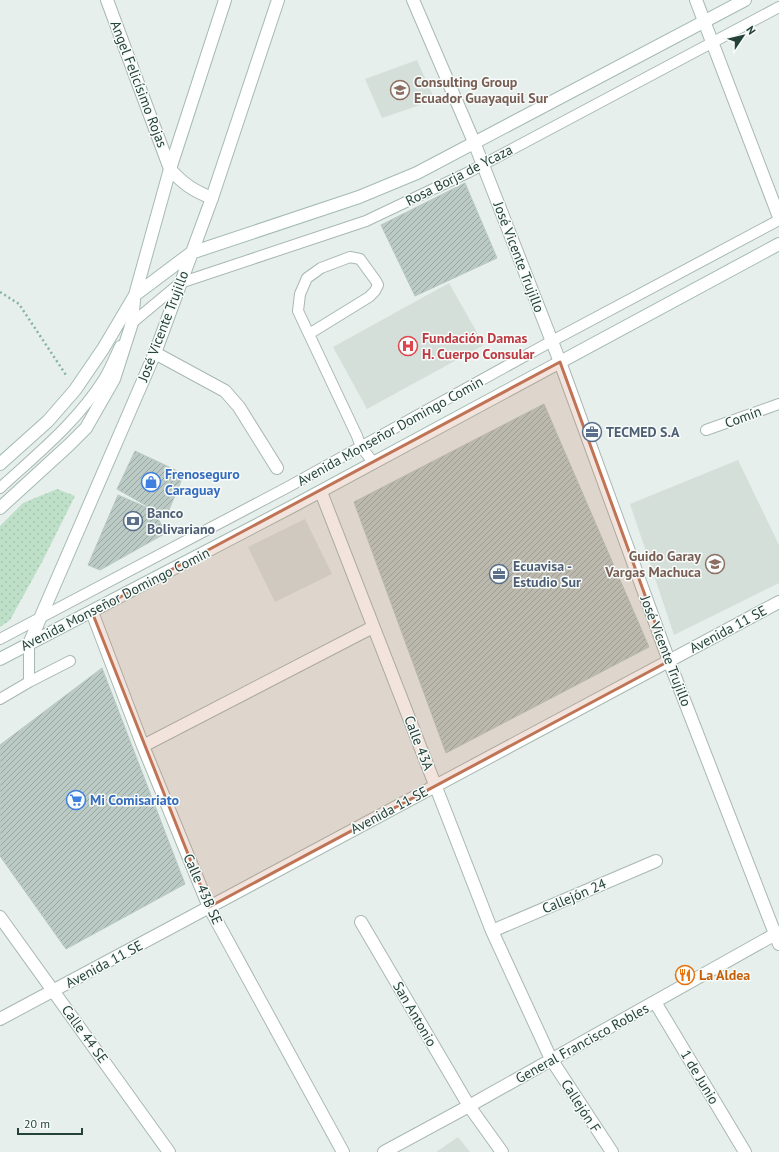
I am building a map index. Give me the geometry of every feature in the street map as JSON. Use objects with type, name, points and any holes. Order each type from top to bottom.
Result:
[{"type":"street","name":"Angel Felicísimo Rojas","points":[[107,0],[170,169]]},
{"type":"street","points":[[0,508],[86,428],[114,379],[132,323],[135,295],[170,169],[225,0]]},
{"type":"street","name":"José Vicente Trujillo","points":[[29,644],[155,353],[212,198],[278,0]]},
{"type":"street","name":"José Vicente Trujillo","points":[[413,0],[474,142],[552,341],[669,661],[778,937]]},
{"type":"street","points":[[696,0],[779,219]]},
{"type":"street","name":"Rosa Borja de Ycaza","points":[[135,295],[191,253],[359,197],[417,173],[745,0]]},
{"type":"street","points":[[170,169],[181,182],[192,190],[212,198]]},
{"type":"street","name":"Avenida Monseñor Domingo Comin","points":[[0,659],[321,492],[779,244]]},
{"type":"street","points":[[0,464],[48,421],[75,390],[103,349],[135,295]]},
{"type":"street","points":[[155,353],[225,392],[239,407],[276,468]]},
{"type":"street","name":"Calle 43A","points":[[321,492],[492,932],[551,1059]]},
{"type":"street","name":"Avenida 11 SE","points":[[0,1019],[779,602]]},
{"type":"street","name":"Calle 43B SE","points":[[92,612],[143,746],[209,907],[343,1152]]},
{"type":"street","points":[[143,746],[373,627]]},
{"type":"street","name":"Callejón 24","points":[[492,932],[656,861]]},
{"type":"street","name":"Calle 44 SE","points":[[0,917],[169,1152]]},
{"type":"street","name":"San Antonio","points":[[361,922],[469,1106],[502,1152]]},
{"type":"street","name":"General Francisco Robles","points":[[384,1152],[655,1002],[778,937]]},
{"type":"street","name":"1 de Junio","points":[[655,1002],[746,1152]]},
{"type":"street","name":"Callejón F","points":[[551,1059],[612,1152]]},
{"type":"lane","name":"Rosa Borja de Ycaza","points":[[132,323],[180,283],[366,221],[469,172],[482,163],[779,7]]},
{"type":"lane","name":"Avenida Monseñor Domingo Comin","points":[[0,639],[361,447],[552,341],[779,219]]},
{"type":"lane","points":[[308,334],[368,297],[375,291],[378,285],[360,259],[350,257],[321,268],[307,278],[300,294],[298,311],[308,334],[361,447],[374,463]]},
{"type":"lane","points":[[0,488],[61,433],[77,415],[104,379],[132,323]]},
{"type":"lane","name":"Comín","points":[[706,430],[779,404]]},
{"type":"lane","points":[[28,682],[29,644]]},
{"type":"lane","points":[[0,700],[28,682],[70,661]]},
{"type":"path","points":[[0,292],[19,304],[75,390]]},
{"type":"highlighted area","points":[[560,362],[669,661],[209,907],[92,612]]},
{"type":"shaded area","name":"Consulting Group Ecuador Guayaquil Sur","points":[[417,60],[435,100],[382,118],[365,79]]},
{"type":"shaded area","name":"Fundación Damas H. Cuerpo Consular","points":[[449,283],[484,345],[367,409],[333,347]]},
{"type":"shaded area","name":"Guido Garay Vargas Machuca","points":[[738,460],[779,545],[779,583],[674,635],[630,504]]},
{"type":"shaded area","points":[[305,519],[332,574],[275,602],[248,547]]},
{"type":"shaded area","points":[[458,1137],[470,1152],[436,1152]]},
{"type":"green space","points":[[57,489],[75,496],[42,562],[10,620],[0,627],[0,526],[23,503]]},
{"type":"building","points":[[465,183],[497,258],[415,296],[381,225]]},
{"type":"building","name":"Ecuavisa - Estudio Sur","points":[[544,404],[649,647],[446,753],[354,502]]},
{"type":"building","name":"Frenoseguro Caraguay","points":[[135,451],[184,474],[166,517],[117,489]]},
{"type":"building","name":"Banco Bolivariano","points":[[118,495],[153,510],[166,533],[100,570],[88,565]]},
{"type":"building","name":"Mi Comisariato","points":[[102,668],[185,884],[66,949],[0,856],[0,745]]},
{"type":"place","name":"Consulting Group Ecuador Guayaquil Sur","points":[[400,90]]},
{"type":"place","name":"Fundación Damas H. Cuerpo Consular","points":[[408,346]]},
{"type":"place","name":"TECMED S.A","points":[[592,432]]},
{"type":"place","name":"Frenoseguro Caraguay","points":[[151,482]]},
{"type":"place","name":"Banco Bolivariano","points":[[133,521]]},
{"type":"place","name":"Guido Garay Vargas Machuca","points":[[715,564]]},
{"type":"place","name":"Ecuavisa - Estudio Sur","points":[[499,574]]},
{"type":"place","name":"Mi Comisariato","points":[[76,800]]},
{"type":"place","name":"La Aldea","points":[[685,975]]}]
